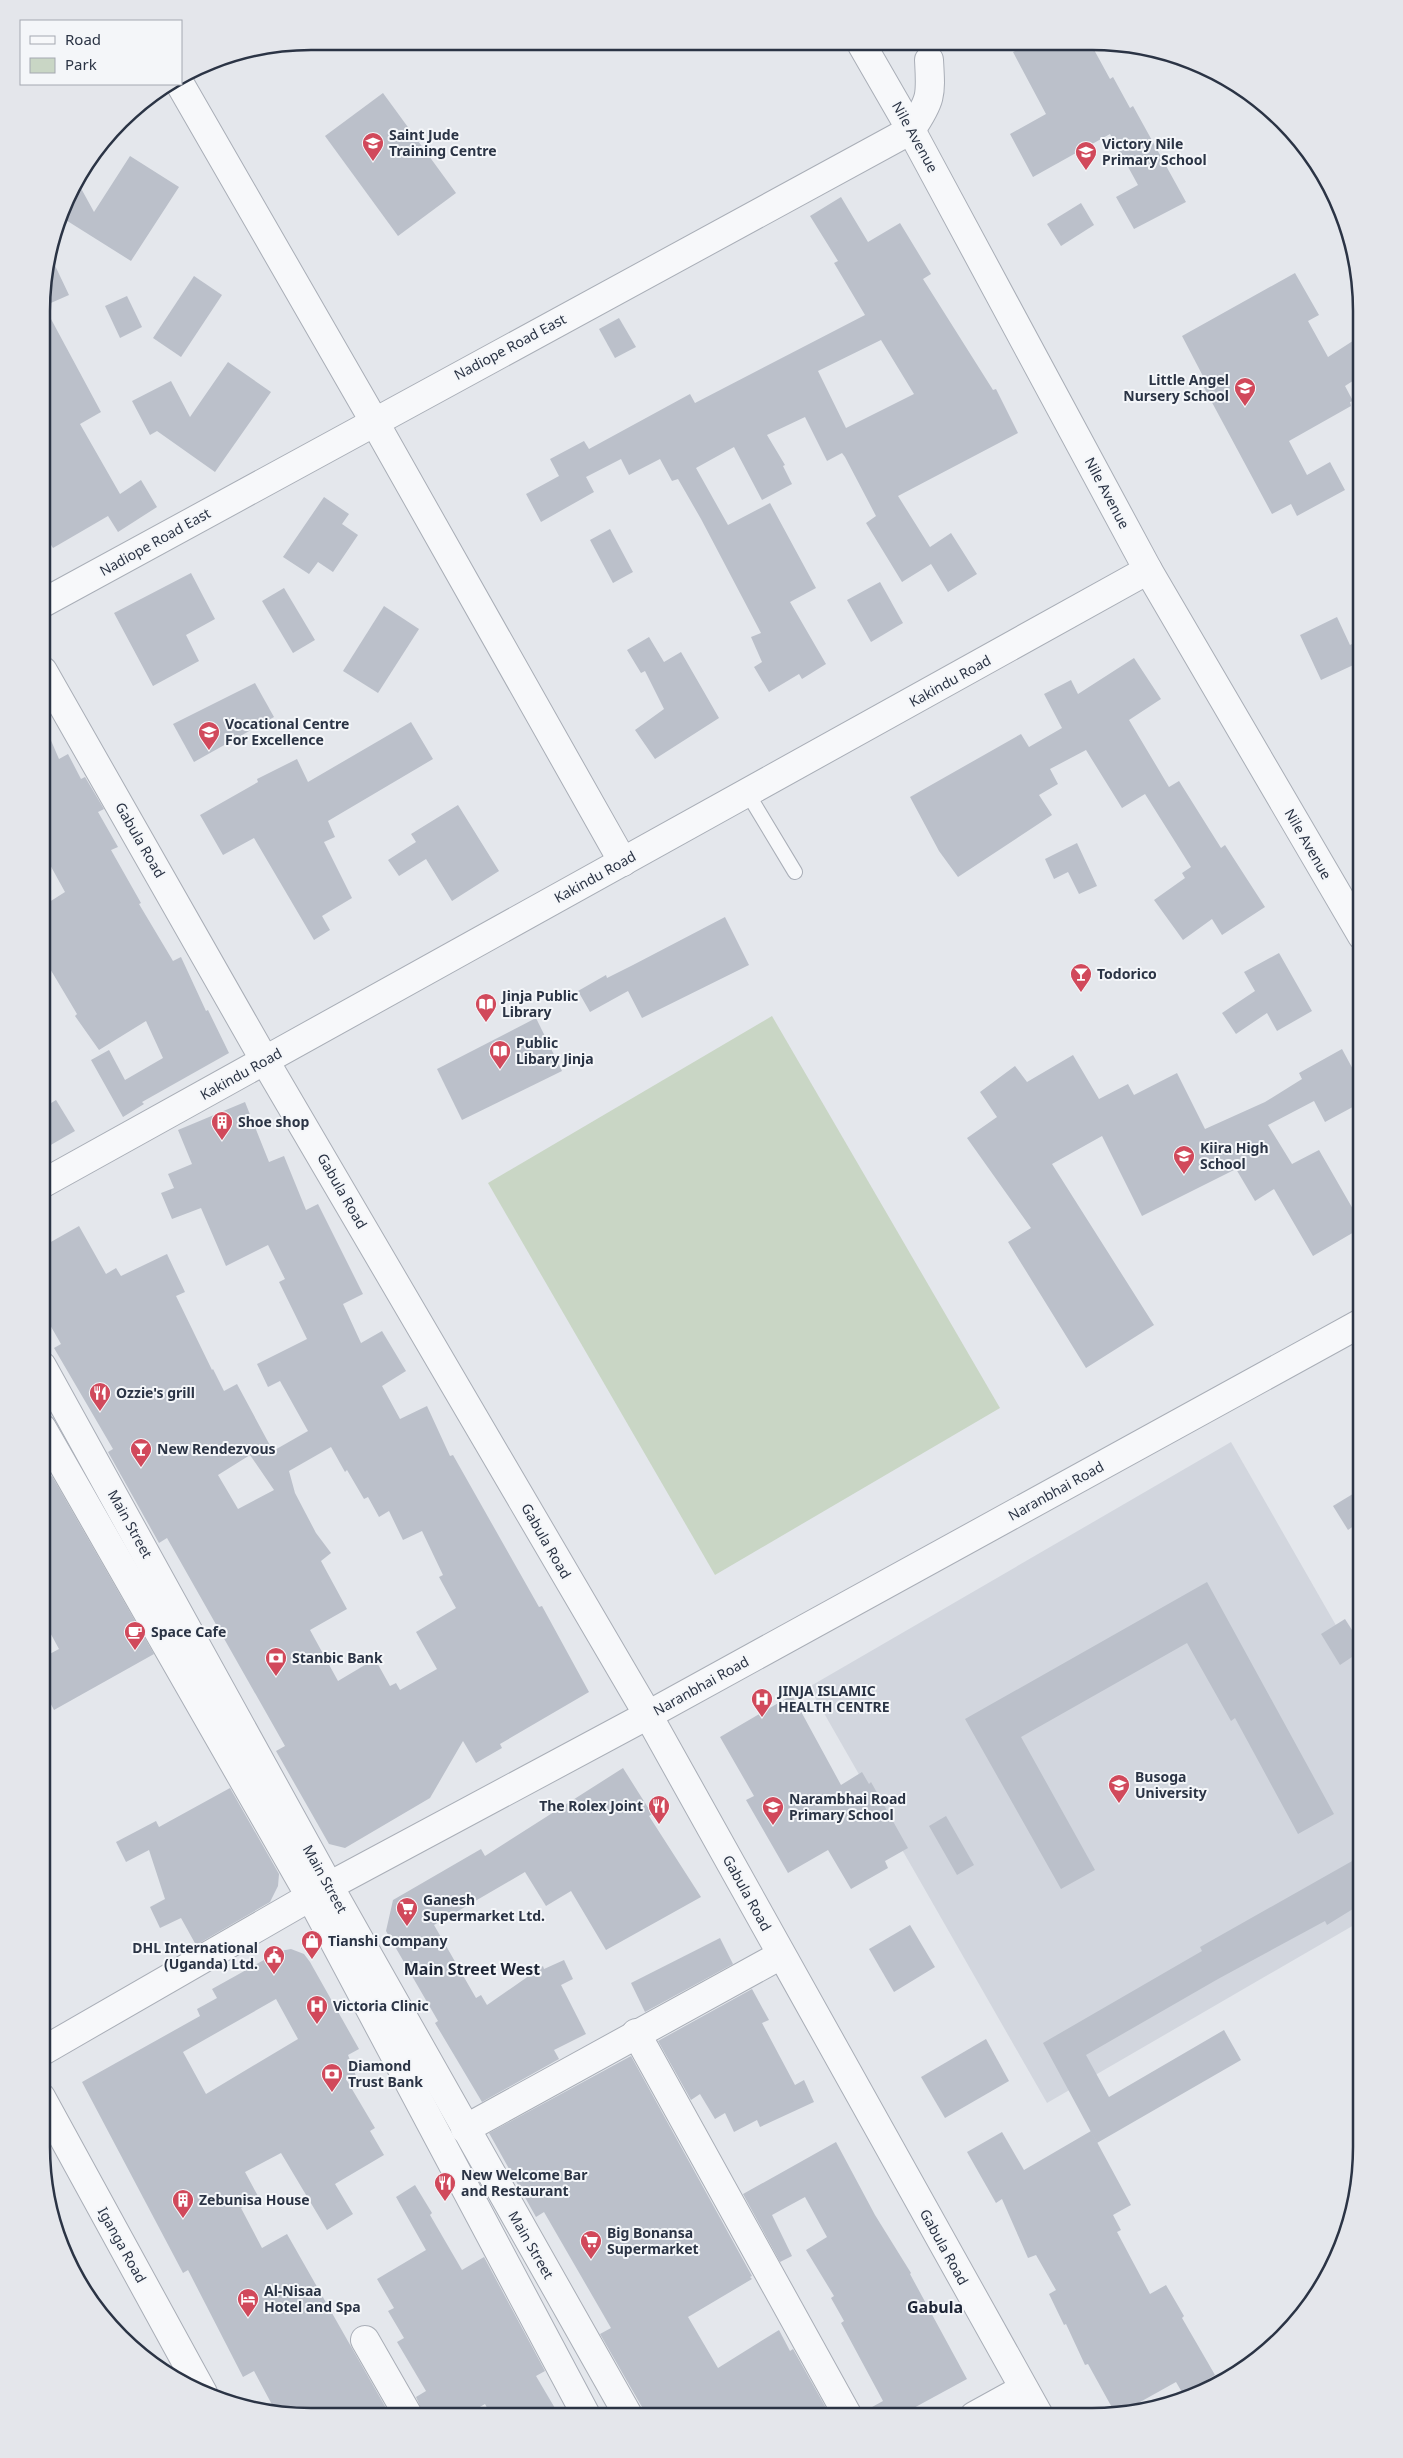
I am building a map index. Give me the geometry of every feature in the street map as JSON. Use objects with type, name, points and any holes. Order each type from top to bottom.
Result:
[{"type":"street","name":"Nile Avenue","points":[[865,50],[911,130],[1148,570],[1353,921]]},
{"type":"street","name":"Nadiope Road East","points":[[50,599],[911,130],[927,108],[932,90],[930,60]]},
{"type":"street","points":[[181,85],[374,421],[623,862]]},
{"type":"street","name":"Kakindu Road","points":[[50,1180],[748,794],[1148,570]]},
{"type":"street","name":"Gabula Road","points":[[50,683],[266,1060],[648,1715],[1035,2408]]},
{"type":"street","name":"Naranbhai Road","points":[[50,2047],[320,1892],[648,1715],[1353,1327]]},
{"type":"street","name":"Main Street","points":[[50,1381],[320,1892],[582,2408]]},
{"type":"street","name":"Main Street","points":[[50,1441],[320,1892],[465,2129],[624,2408]]},
{"type":"street","points":[[465,2129],[636,2033],[781,1955]]},
{"type":"street","points":[[636,2033],[844,2408]]},
{"type":"street","name":"Iganga Road","points":[[50,2113],[198,2382]]},
{"type":"street","points":[[365,2340],[404,2408]]},
{"type":"street","points":[[989,2408],[1023,2389]]},
{"type":"lane","points":[[748,794],[795,872]]},
{"type":"shaded area","name":"Busoga University","points":[[1231,1442],[1353,1655],[1353,1926],[1047,2103],[809,1687]]},
{"type":"green space","points":[[772,1016],[1000,1408],[715,1575],[488,1183]]},
{"type":"building","points":[[1017,50],[1094,50],[1110,79],[1113,77],[1130,108],[1133,106],[1186,202],[1134,229],[1116,197],[1138,185],[1110,134],[1033,177],[1010,134],[1046,114],[1013,52]]},
{"type":"building","points":[[383,93],[456,193],[398,236],[325,136]]},
{"type":"building","points":[[130,156],[179,187],[131,261],[66,220],[81,188],[94,212]]},
{"type":"building","points":[[841,197],[868,242],[900,223],[931,274],[923,279],[993,390],[996,389],[1018,433],[898,496],[930,547],[951,533],[977,574],[948,592],[931,564],[902,582],[866,523],[876,516],[845,457],[842,453],[827,461],[805,417],[767,435],[785,465],[783,466],[792,484],[762,500],[734,447],[696,468],[728,525],[770,503],[816,588],[790,602],[826,664],[802,679],[799,674],[769,692],[754,667],[762,662],[751,637],[761,633],[678,479],[672,481],[660,459],[629,475],[621,459],[586,477],[594,492],[541,522],[526,494],[559,476],[550,459],[584,441],[589,449],[690,394],[695,403],[865,315],[834,263],[838,261],[810,216]],"holes":[[[881,340],[914,394],[846,428],[818,371]]]},
{"type":"building","points":[[1081,203],[1094,225],[1061,246],[1047,224]]},
{"type":"building","points":[[54,264],[69,295],[50,303]]},
{"type":"building","points":[[1295,273],[1319,315],[1308,321],[1328,357],[1353,341],[1353,381],[1345,386],[1353,401],[1350,402],[1351,406],[1289,441],[1307,475],[1330,462],[1345,490],[1297,516],[1291,504],[1272,514],[1201,382],[1205,380],[1182,336]]},
{"type":"building","points":[[194,276],[222,295],[181,357],[153,338]]},
{"type":"building","points":[[127,296],[142,327],[120,338],[105,306]]},
{"type":"building","points":[[50,317],[101,412],[80,424],[120,494],[141,480],[157,507],[118,532],[108,516],[53,548],[50,543]]},
{"type":"building","points":[[619,318],[636,347],[615,358],[599,329]]},
{"type":"building","points":[[228,362],[271,392],[215,472],[157,431],[150,435],[132,401],[171,381],[190,417]]},
{"type":"building","points":[[324,497],[349,514],[342,524],[358,535],[333,572],[318,562],[309,574],[283,557]]},
{"type":"building","points":[[610,529],[633,572],[613,583],[590,540]]},
{"type":"building","points":[[191,573],[215,619],[186,635],[199,661],[153,686],[114,613]]},
{"type":"building","points":[[880,582],[903,623],[871,642],[847,600]]},
{"type":"building","points":[[284,588],[315,640],[293,653],[262,601]]},
{"type":"building","points":[[384,606],[419,629],[378,693],[343,671]]},
{"type":"building","points":[[1337,617],[1350,645],[1353,644],[1353,665],[1321,680],[1300,635]]},
{"type":"building","points":[[649,637],[664,662],[681,652],[719,718],[655,759],[635,730],[664,709],[645,671],[641,673],[627,650]]},
{"type":"building","points":[[1134,658],[1161,699],[1129,720],[1169,787],[1179,781],[1221,848],[1225,845],[1265,907],[1222,935],[1212,919],[1183,940],[1154,900],[1185,878],[1182,873],[1191,867],[1145,794],[1122,808],[1086,750],[1050,769],[1058,784],[1039,795],[1052,815],[958,877],[939,851],[910,797],[1021,734],[1029,747],[1062,728],[1044,694],[1071,680],[1078,694]]},
{"type":"building","points":[[255,683],[274,717],[194,762],[173,724]]},
{"type":"building","points":[[411,722],[433,759],[328,821],[335,837],[324,842],[352,898],[322,916],[330,930],[314,940],[254,838],[223,855],[200,815],[258,782],[257,779],[297,759],[308,782]]},
{"type":"building","points":[[50,738],[59,759],[68,754],[81,779],[85,777],[104,809],[98,812],[118,847],[111,850],[141,903],[139,904],[173,961],[181,957],[206,1011],[208,1010],[229,1053],[142,1102],[144,1104],[123,1117],[91,1060],[109,1050],[125,1080],[163,1058],[146,1021],[99,1050],[75,1016],[77,1014],[50,969],[50,902],[65,892],[50,865]]},
{"type":"building","points":[[458,805],[499,871],[452,901],[426,859],[399,876],[388,860],[416,842],[411,834]]},
{"type":"building","points":[[1077,843],[1097,886],[1079,894],[1068,872],[1054,879],[1045,859]]},
{"type":"building","points":[[725,917],[749,965],[642,1018],[628,991],[590,1012],[578,991],[606,975],[607,978]]},
{"type":"building","points":[[1279,953],[1312,1011],[1277,1031],[1267,1013],[1236,1034],[1222,1013],[1255,991],[1244,972]]},
{"type":"building","name":"Public Libary Jinja","points":[[536,1018],[562,1071],[462,1120],[437,1069]]},
{"type":"building","points":[[1342,1049],[1353,1069],[1353,1107],[1325,1122],[1314,1101],[1268,1125],[1292,1164],[1319,1150],[1353,1209],[1353,1233],[1313,1256],[1274,1189],[1255,1201],[1236,1169],[1142,1216],[1102,1136],[1052,1164],[1154,1325],[1086,1368],[1008,1242],[1031,1228],[967,1138],[997,1117],[980,1092],[1015,1066],[1027,1082],[1073,1055],[1099,1099],[1128,1084],[1134,1095],[1177,1073],[1205,1129],[1265,1102],[1302,1079],[1299,1073]]},
{"type":"building","points":[[56,1100],[75,1131],[50,1145],[50,1104]]},
{"type":"building","points":[[245,1102],[269,1162],[284,1156],[306,1210],[318,1204],[363,1294],[343,1304],[361,1343],[382,1331],[406,1371],[382,1386],[400,1419],[427,1406],[450,1456],[453,1455],[539,1607],[542,1606],[589,1692],[500,1744],[502,1748],[476,1763],[463,1741],[430,1798],[345,1848],[329,1844],[276,1751],[285,1746],[167,1538],[159,1543],[108,1452],[113,1449],[54,1348],[61,1344],[50,1325],[50,1242],[79,1226],[106,1274],[116,1268],[121,1276],[167,1254],[185,1292],[176,1296],[212,1370],[224,1391],[237,1384],[273,1451],[308,1431],[280,1381],[268,1387],[257,1364],[307,1339],[279,1282],[285,1279],[268,1245],[226,1266],[201,1208],[172,1219],[161,1193],[174,1188],[168,1174],[192,1164],[178,1130]],"holes":[[[331,1447],[345,1472],[347,1470],[364,1499],[368,1497],[379,1517],[389,1511],[403,1540],[422,1531],[443,1575],[439,1577],[456,1608],[416,1632],[437,1669],[400,1690],[396,1683],[390,1686],[375,1659],[338,1681],[310,1630],[347,1609],[321,1561],[331,1553],[316,1533],[295,1493],[289,1471]],[[250,1455],[274,1490],[238,1509],[218,1475]]]},
{"type":"building","points":[[52,1476],[154,1654],[54,1710],[50,1702],[50,1654],[59,1649],[50,1632],[50,1477]]},
{"type":"building","points":[[1353,1494],[1353,1527],[1348,1530],[1333,1506]]},
{"type":"building","points":[[1207,1582],[1334,1814],[1298,1834],[1235,1718],[1231,1721],[1187,1643],[1021,1737],[1095,1870],[1061,1889],[965,1719]]},
{"type":"building","points":[[1345,1619],[1353,1632],[1353,1656],[1340,1665],[1321,1634]]},
{"type":"building","points":[[792,1695],[841,1785],[862,1772],[869,1784],[871,1782],[908,1848],[885,1861],[888,1868],[851,1889],[828,1850],[788,1873],[746,1800],[754,1796],[720,1737]]},
{"type":"building","points":[[623,1768],[652,1814],[649,1816],[701,1897],[606,1950],[571,1891],[546,1906],[525,1872],[434,1925],[476,1998],[481,1995],[487,2005],[543,1966],[544,1969],[564,1960],[573,1979],[561,1985],[586,2034],[554,2050],[559,2059],[482,2102],[435,2023],[438,2021],[386,1931],[393,1900],[481,1849],[485,1856]]},
{"type":"building","points":[[230,1788],[279,1874],[278,1886],[270,1902],[196,1945],[181,1918],[160,1928],[150,1907],[165,1899],[149,1850],[126,1862],[116,1842],[156,1821],[159,1827]]},
{"type":"building","points":[[946,1816],[974,1865],[957,1875],[929,1826]]},
{"type":"building","points":[[1353,1861],[1353,1909],[1327,1925],[1325,1921],[1218,1979],[1086,2055],[1109,2097],[1224,2030],[1241,2060],[1097,2143],[1043,2043],[1202,1951],[1200,1947]]},
{"type":"building","points":[[910,1925],[935,1967],[894,1992],[869,1949]]},
{"type":"building","points":[[720,1938],[733,1964],[645,2012],[631,1983]]},
{"type":"building","points":[[291,1949],[304,1954],[359,2049],[348,2055],[356,2076],[346,2079],[375,2128],[370,2131],[384,2155],[335,2184],[353,2214],[327,2230],[281,2153],[245,2172],[259,2198],[241,2208],[262,2248],[287,2234],[386,2408],[311,2408],[272,2405],[254,2371],[243,2377],[188,2270],[183,2273],[82,2082],[200,2016],[197,2009],[217,1998],[212,1989],[280,1951]],"holes":[[[276,1999],[298,2039],[206,2094],[183,2052]]]},
{"type":"building","points":[[752,1989],[769,2020],[762,2023],[795,2085],[804,2080],[814,2102],[760,2127],[757,2120],[734,2132],[725,2113],[715,2119],[700,2094],[691,2100],[658,2041]]},
{"type":"building","points":[[986,2039],[1009,2081],[945,2118],[921,2077]]},
{"type":"building","points":[[631,2056],[752,2276],[750,2277],[752,2279],[688,2317],[718,2368],[779,2330],[790,2351],[793,2349],[826,2408],[642,2408],[600,2334],[611,2328],[544,2212],[536,2217],[489,2133]]},
{"type":"building","points":[[1091,2131],[1131,2205],[1113,2215],[1121,2230],[1117,2232],[1150,2294],[1166,2285],[1184,2316],[1182,2318],[1215,2375],[1182,2392],[1176,2382],[1136,2404],[1112,2407],[1088,2364],[1085,2365],[1066,2324],[1064,2325],[1049,2294],[1056,2290],[1036,2255],[1028,2258],[1002,2199],[996,2203],[967,2152],[1002,2132],[1024,2170]]},
{"type":"building","points":[[836,2142],[875,2215],[911,2273],[967,2379],[914,2408],[870,2408],[883,2401],[841,2323],[844,2321],[831,2298],[834,2296],[806,2250],[827,2237],[805,2197],[772,2215],[792,2256],[780,2262],[743,2194]]},
{"type":"building","points":[[415,2185],[462,2270],[484,2257],[545,2371],[536,2376],[555,2408],[487,2408],[485,2404],[478,2408],[421,2408],[416,2397],[426,2391],[397,2342],[404,2338],[388,2311],[394,2308],[377,2279],[426,2250],[396,2197]]},
{"type":"place","name":"Saint Jude Training Centre","points":[[373,162]]},
{"type":"place","name":"Victory Nile Primary School","points":[[1086,171]]},
{"type":"place","name":"Little Angel Nursery School","points":[[1245,407]]},
{"type":"place","name":"Vocational Centre For Excellence","points":[[209,751]]},
{"type":"place","name":"Todorico","points":[[1081,993]]},
{"type":"place","name":"Jinja Public Library","points":[[486,1023]]},
{"type":"place","name":"Public Libary Jinja","points":[[500,1070]]},
{"type":"place","name":"Shoe shop","points":[[222,1141]]},
{"type":"place","name":"Kiira High School","points":[[1184,1175]]},
{"type":"place","name":"Ozzie's grill","points":[[100,1412]]},
{"type":"place","name":"New Rendezvous","points":[[141,1468]]},
{"type":"place","name":"Space Cafe","points":[[135,1651]]},
{"type":"place","name":"Stanbic Bank","points":[[276,1677]]},
{"type":"place","name":"JINJA ISLAMIC HEALTH CENTRE","points":[[762,1718]]},
{"type":"place","name":"Busoga University","points":[[1119,1804]]},
{"type":"place","name":"The Rolex Joint","points":[[659,1825]]},
{"type":"place","name":"Narambhai Road Primary School","points":[[773,1826]]},
{"type":"place","name":"Ganesh Supermarket Ltd.","points":[[407,1927]]},
{"type":"place","name":"Tianshi Company","points":[[312,1960]]},
{"type":"place","name":"DHL International (Uganda) Ltd.","points":[[274,1975]]},
{"type":"place","name":"Victoria Clinic","points":[[317,2025]]},
{"type":"place","name":"Diamond Trust Bank","points":[[332,2093]]},
{"type":"place","name":"New Welcome Bar and Restaurant","points":[[445,2202]]},
{"type":"place","name":"Zebunisa House","points":[[183,2219]]},
{"type":"place","name":"Big Bonansa Supermarket","points":[[591,2260]]},
{"type":"place","name":"Al-Nisaa Hotel and Spa","points":[[248,2318]]},
{"type":"district","name":"Main Street West","points":[[472,1969]]},
{"type":"district","name":"Gabula","points":[[935,2307]]}]
